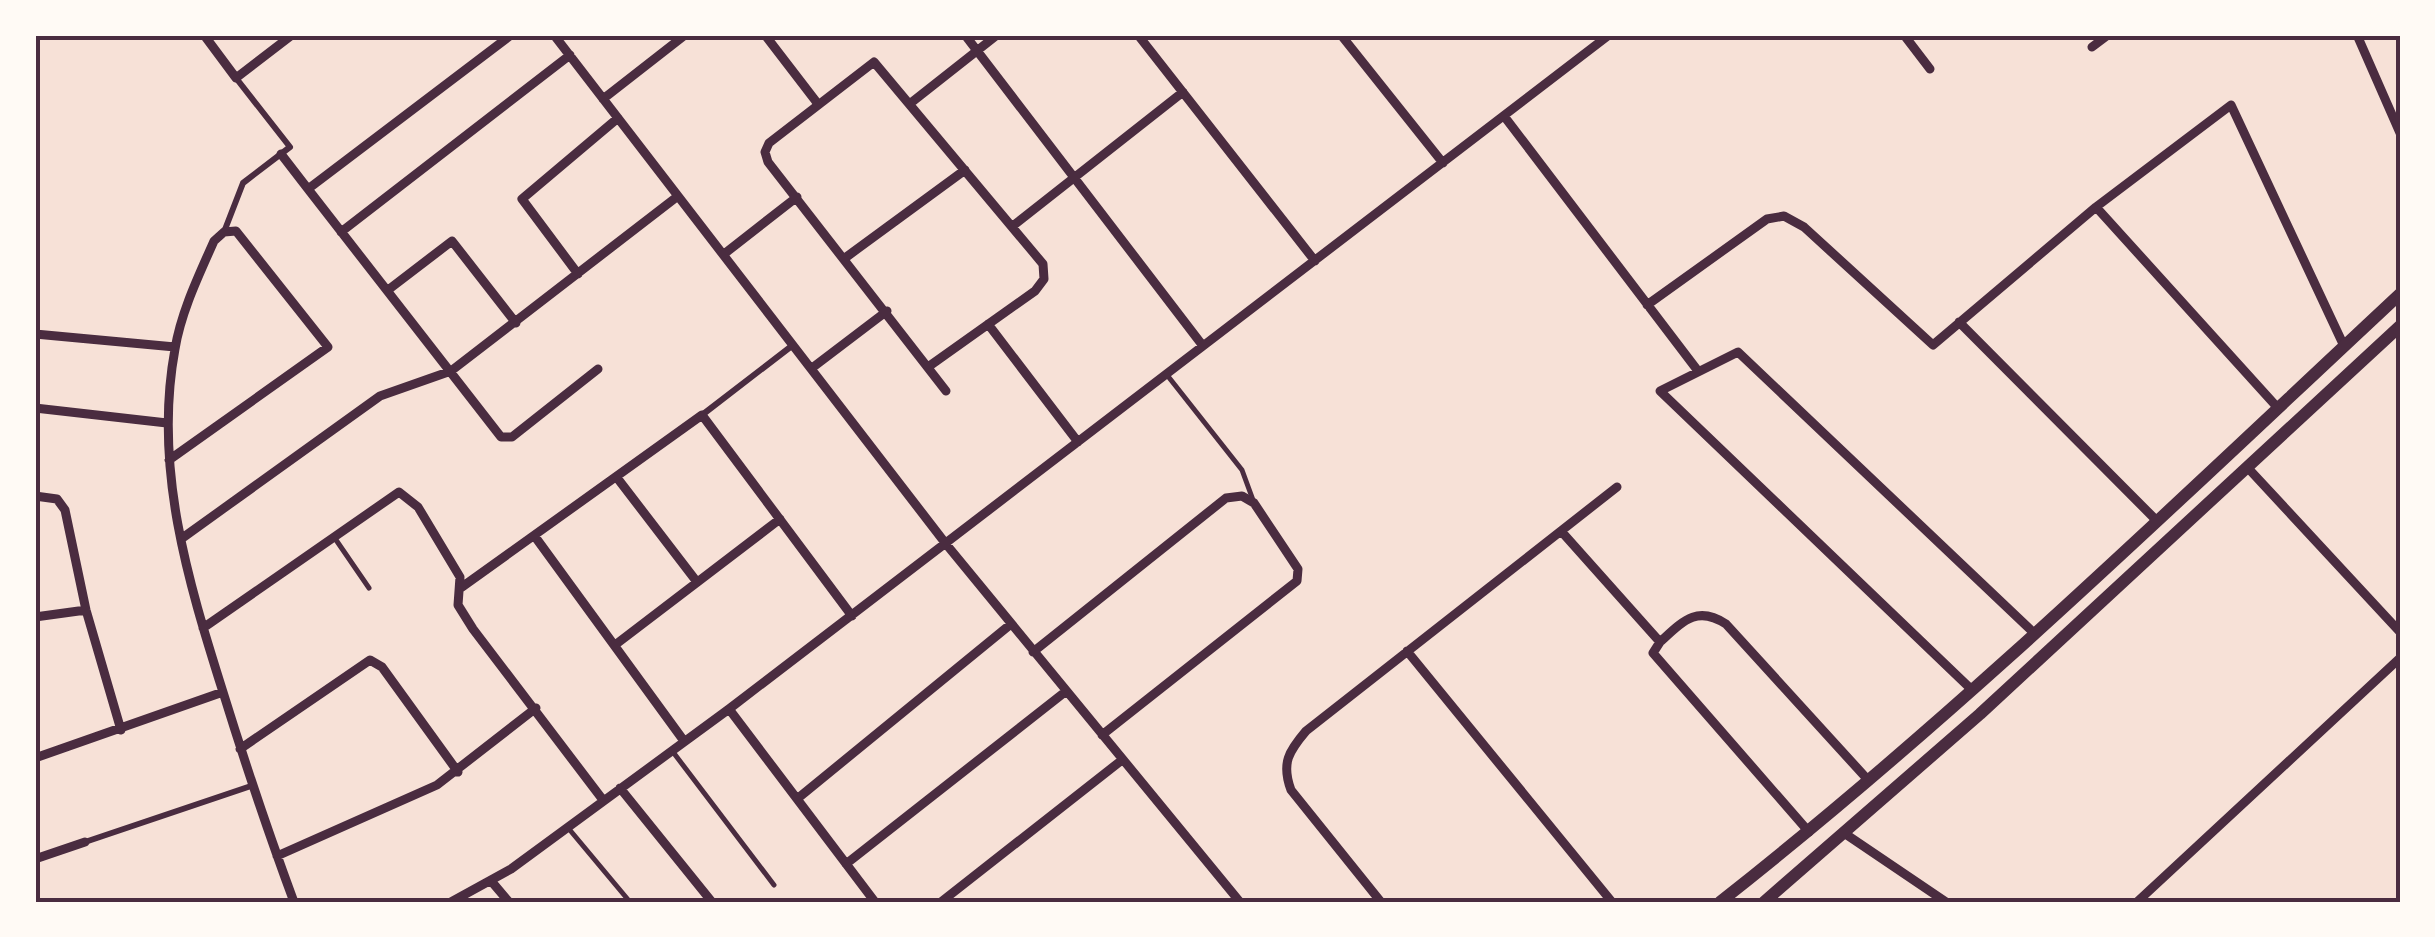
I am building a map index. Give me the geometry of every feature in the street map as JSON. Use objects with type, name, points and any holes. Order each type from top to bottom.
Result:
[{"type":"main road","points":[[1720,902],[1869,781],[2400,294]]},
{"type":"main road","points":[[1764,902],[1844,834],[2400,326]]},
{"type":"street","points":[[204,35],[290,147],[244,183],[224,232],[214,242],[198,278],[175,347],[167,423],[168,460],[180,539],[203,628],[251,786],[294,902]]},
{"type":"street","points":[[236,78],[292,35]]},
{"type":"street","points":[[308,189],[511,35]]},
{"type":"street","points":[[554,35],[946,544],[1240,902]]},
{"type":"street","points":[[603,99],[686,35]]},
{"type":"street","points":[[765,35],[818,104]]},
{"type":"street","points":[[965,35],[1203,346]]},
{"type":"street","points":[[912,102],[997,35]]},
{"type":"street","points":[[1138,35],[1315,261]]},
{"type":"street","points":[[1340,35],[1443,163]]},
{"type":"street","points":[[451,902],[492,882],[729,710],[1609,35]]},
{"type":"street","points":[[1904,35],[1930,70]]},
{"type":"street","points":[[2092,47],[2108,35]]},
{"type":"street","points":[[2357,35],[2400,134]]},
{"type":"street","points":[[341,232],[570,55]]},
{"type":"street","points":[[928,367],[1044,279],[1043,264],[912,102],[874,62],[818,104],[765,152],[797,197],[887,311],[928,367],[946,390]]},
{"type":"street","points":[[1014,224],[1183,92]]},
{"type":"street","points":[[1647,305],[1766,219],[1784,216],[1804,227],[1930,346],[2096,207],[2231,105],[2344,346]]},
{"type":"street","points":[[1504,116],[1698,372]]},
{"type":"street","points":[[578,274],[522,199],[618,118]]},
{"type":"street","points":[[281,154],[506,440],[598,369]]},
{"type":"street","points":[[845,258],[965,170]]},
{"type":"street","points":[[180,539],[380,396],[452,372],[678,196]]},
{"type":"street","points":[[724,254],[797,197]]},
{"type":"street","points":[[2096,207],[2276,408]]},
{"type":"street","points":[[168,460],[328,347],[244,236],[224,232]]},
{"type":"street","points":[[388,290],[452,241],[516,323]]},
{"type":"street","points":[[812,368],[887,311]]},
{"type":"street","points":[[1959,322],[2156,520]]},
{"type":"street","points":[[988,324],[1078,442]]},
{"type":"street","points":[[35,334],[175,347]]},
{"type":"street","points":[[462,587],[618,479],[794,344]]},
{"type":"street","points":[[1971,689],[1660,391],[1738,352],[2034,632]]},
{"type":"street","points":[[35,408],[167,423]]},
{"type":"street","points":[[702,415],[852,616]]},
{"type":"street","points":[[2247,467],[2400,632]]},
{"type":"street","points":[[618,479],[696,582]]},
{"type":"street","points":[[1381,902],[1302,806],[1285,773],[1288,753],[1306,730],[1617,487]]},
{"type":"street","points":[[203,628],[399,492],[418,507],[462,587],[458,605],[465,617],[604,800]]},
{"type":"street","points":[[35,496],[57,500],[66,510],[86,610],[120,730]]},
{"type":"street","points":[[1033,652],[1226,498],[1242,496],[1254,503],[1298,569],[1297,581],[1102,735]]},
{"type":"street","points":[[615,645],[780,520]]},
{"type":"street","points":[[1561,531],[1660,642]]},
{"type":"street","points":[[536,538],[684,740]]},
{"type":"street","points":[[35,617],[86,610]]},
{"type":"street","points":[[1809,832],[1654,655],[1653,650],[1660,642],[1685,620],[1698,613],[1712,614],[1726,624],[1869,781]]},
{"type":"street","points":[[796,799],[1011,624]]},
{"type":"street","points":[[1408,651],[1612,902]]},
{"type":"street","points":[[2137,902],[2400,658]]},
{"type":"street","points":[[240,749],[370,660],[382,667],[458,772]]},
{"type":"street","points":[[35,758],[223,692]]},
{"type":"street","points":[[846,864],[1064,692]]},
{"type":"street","points":[[277,856],[458,772],[536,708]]},
{"type":"street","points":[[729,710],[874,902]]},
{"type":"street","points":[[941,902],[1122,760]]},
{"type":"street","points":[[35,858],[251,786]]},
{"type":"street","points":[[620,788],[712,902]]},
{"type":"street","points":[[1844,834],[1946,902]]},
{"type":"street","points":[[492,882],[509,902]]},
{"type":"lane","points":[[1167,375],[1242,470],[1254,503]]},
{"type":"lane","points":[[332,535],[369,588]]},
{"type":"lane","points":[[672,750],[774,885]]},
{"type":"lane","points":[[568,826],[630,902]]}]
